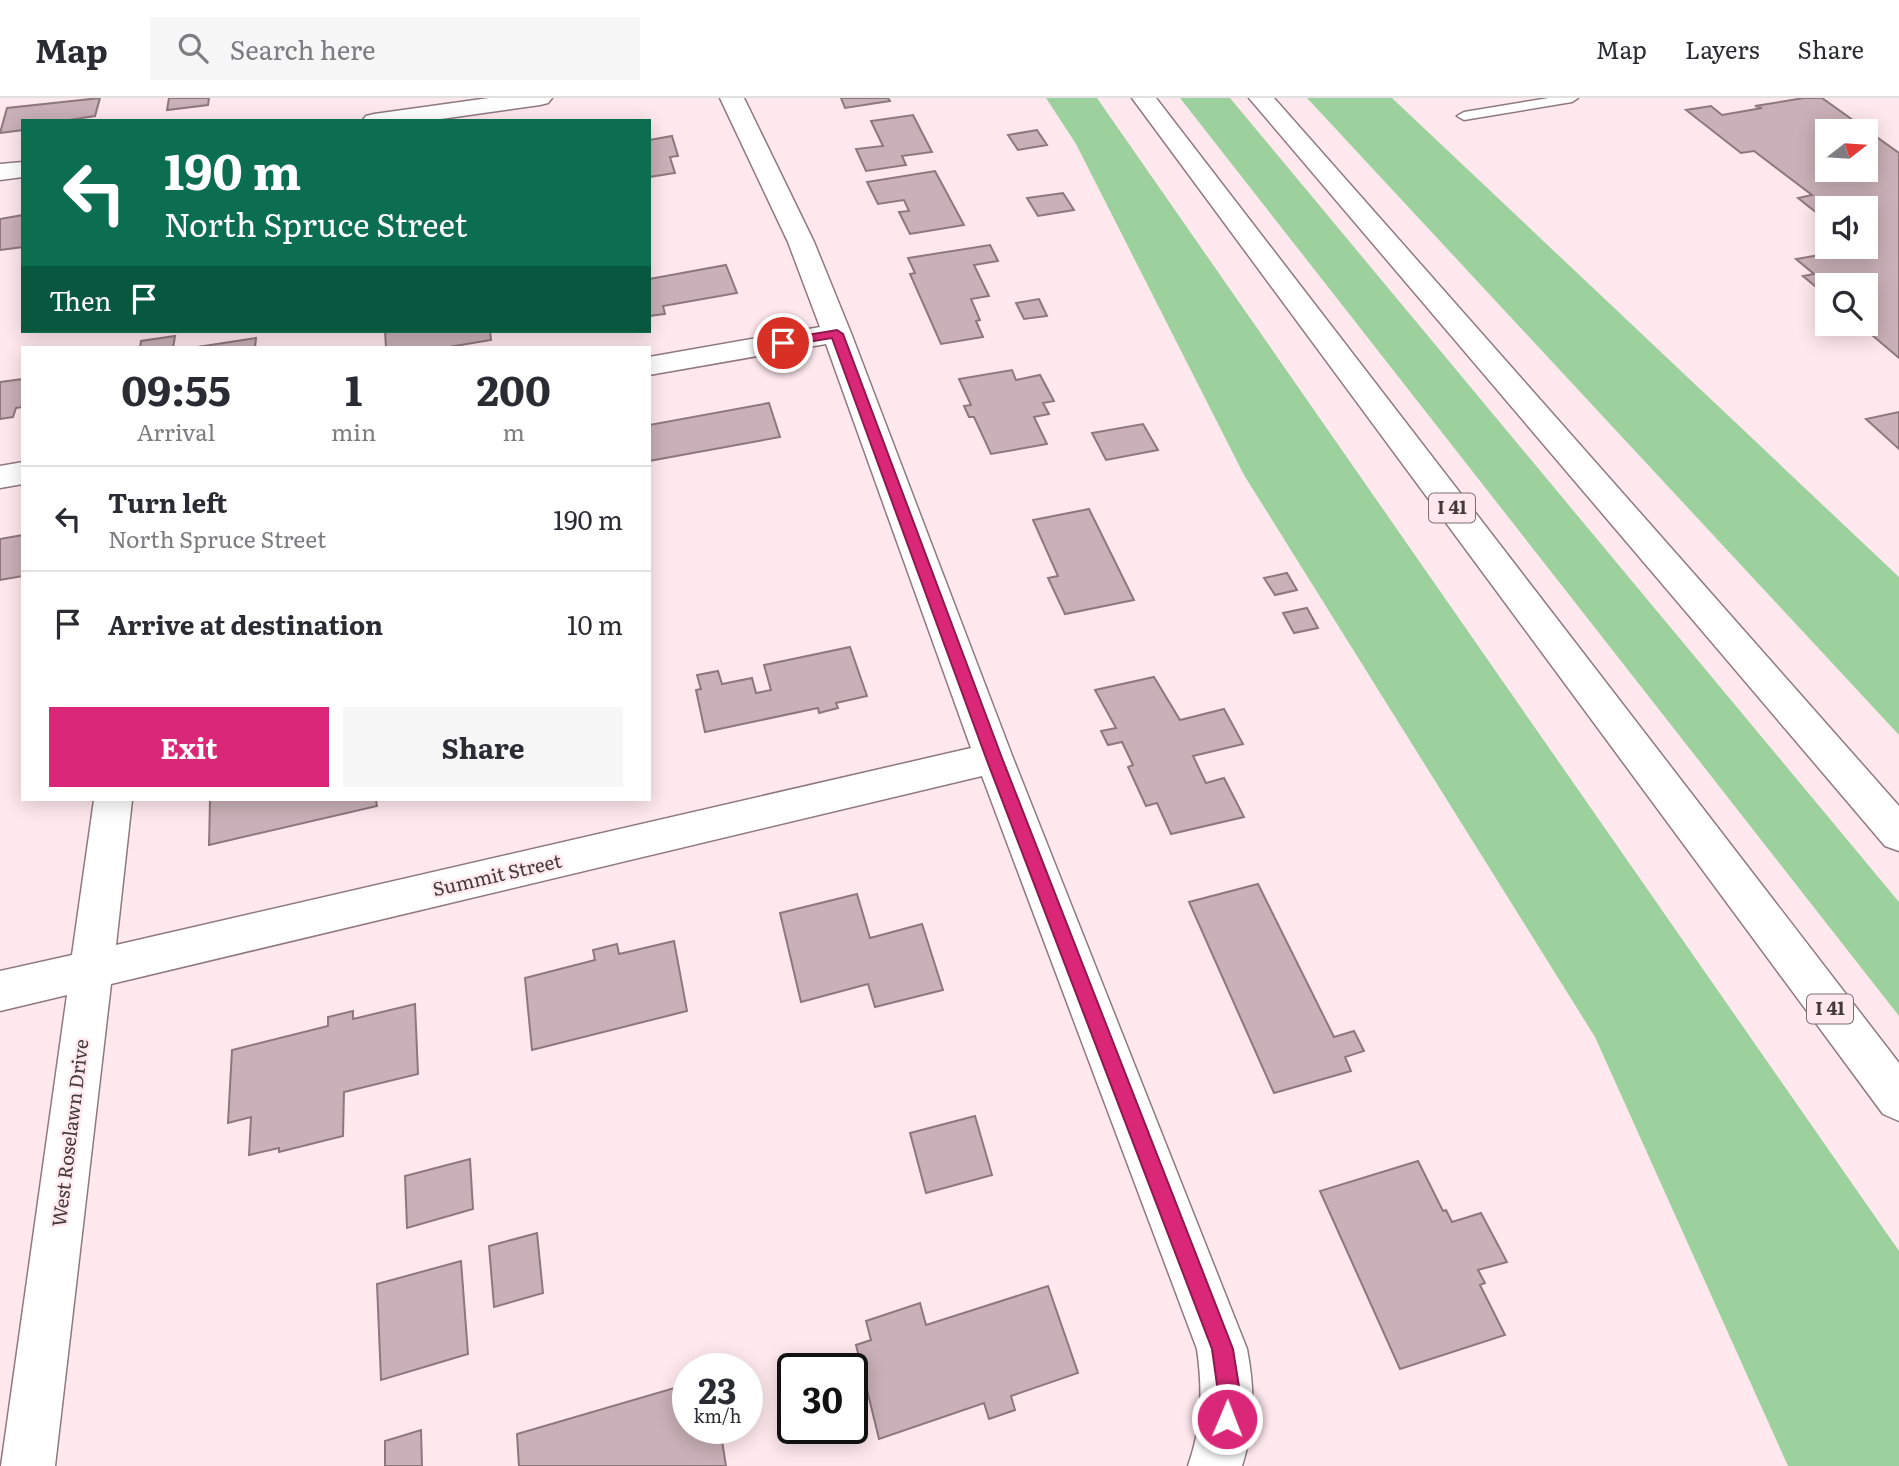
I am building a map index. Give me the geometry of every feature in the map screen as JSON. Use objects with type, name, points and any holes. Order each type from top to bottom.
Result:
[{"type":"main road","points":[[388,119],[540,98]]},
{"type":"main road","points":[[732,98],[801,242],[994,758],[1222,1349],[1230,1399],[1224,1440],[1215,1466]]},
{"type":"main road","name":"I 41","points":[[1144,98],[1899,1099]]},
{"type":"main road","points":[[1261,98],[1899,834]]},
{"type":"main road","points":[[0,172],[21,169]]},
{"type":"main road","points":[[651,366],[837,334]]},
{"type":"main road","points":[[0,477],[21,473]]},
{"type":"main road","name":"Summit Street","points":[[0,991],[994,758]]},
{"type":"main road","name":"West Roselawn Drive","points":[[29,1466],[113,801]]},
{"type":"main road","points":[[1761,918],[1899,1117]]},
{"type":"lane","points":[[1464,116],[1572,98]]},
{"type":"green space","points":[[1046,98],[1097,98],[1899,1251],[1899,1466],[1788,1466],[1595,1037],[1244,475],[1076,144]]},
{"type":"green space","points":[[1180,98],[1230,98],[1899,902],[1899,1016]]},
{"type":"green space","points":[[1307,98],[1392,98],[1899,577],[1899,735]]},
{"type":"building","points":[[100,98],[95,116],[76,119],[21,119],[21,130],[0,133],[7,108]]},
{"type":"building","points":[[169,98],[209,98],[208,105],[167,110]]},
{"type":"building","points":[[841,98],[888,98],[890,101],[845,108]]},
{"type":"building","points":[[1804,98],[1822,98],[1851,119],[1815,119],[1815,182],[1878,182],[1878,138],[1899,153],[1899,358],[1873,336],[1878,336],[1878,273],[1815,273],[1815,286],[1803,276],[1814,274],[1796,259],[1815,256],[1815,259],[1878,259],[1878,196],[1815,196],[1815,211],[1798,198],[1812,195],[1754,151],[1741,153],[1686,110],[1711,106],[1722,115],[1762,108],[1755,106]]},
{"type":"building","points":[[913,115],[932,152],[902,156],[906,165],[866,171],[856,149],[883,146],[871,121]]},
{"type":"building","points":[[1037,130],[1047,145],[1018,150],[1008,135]]},
{"type":"building","points":[[672,136],[678,156],[670,157],[675,173],[651,177],[651,140]]},
{"type":"building","points":[[935,171],[964,225],[910,234],[899,212],[909,211],[904,200],[878,204],[867,182]]},
{"type":"building","points":[[1063,193],[1074,210],[1038,216],[1027,198]]},
{"type":"building","points":[[21,215],[21,247],[0,250],[0,219]]},
{"type":"building","points":[[990,245],[998,261],[974,265],[989,296],[971,299],[980,320],[976,321],[983,337],[941,344],[910,274],[915,273],[908,258]]},
{"type":"building","points":[[726,265],[737,293],[663,306],[665,314],[651,316],[651,279]]},
{"type":"building","points":[[1039,299],[1047,316],[1024,319],[1016,303]]},
{"type":"building","points":[[385,333],[490,333],[491,340],[455,346],[386,346]]},
{"type":"building","points":[[175,336],[173,346],[140,346],[141,341]]},
{"type":"building","points":[[256,338],[255,346],[204,346]]},
{"type":"building","points":[[1012,370],[1016,380],[1040,375],[1054,401],[1043,403],[1049,414],[1034,417],[1047,444],[991,454],[974,417],[969,417],[964,406],[971,405],[959,379]]},
{"type":"building","points":[[21,379],[21,407],[16,408],[13,417],[0,419],[0,382]]},
{"type":"building","points":[[769,403],[780,437],[651,461],[651,425]]},
{"type":"building","points":[[1899,412],[1899,449],[1866,419]]},
{"type":"building","points":[[1143,424],[1158,450],[1106,460],[1092,433]]},
{"type":"building","points":[[1089,509],[1134,600],[1065,614],[1048,578],[1058,576],[1033,520]]},
{"type":"building","points":[[21,535],[21,576],[0,580],[0,539]]},
{"type":"building","points":[[1287,573],[1297,590],[1275,595],[1264,578]]},
{"type":"building","points":[[1307,608],[1318,628],[1294,633],[1283,613]]},
{"type":"building","points":[[850,647],[867,696],[836,703],[838,708],[819,713],[818,708],[705,732],[696,690],[701,689],[697,675],[718,671],[722,684],[752,678],[756,693],[771,690],[764,665]]},
{"type":"building","points":[[1154,677],[1180,720],[1224,709],[1243,744],[1193,756],[1206,783],[1224,778],[1244,817],[1171,834],[1157,803],[1146,806],[1128,767],[1133,765],[1122,742],[1108,745],[1101,731],[1116,728],[1095,690]]},
{"type":"building","points":[[210,801],[376,801],[377,806],[209,845]]},
{"type":"building","points":[[1258,884],[1334,1037],[1354,1031],[1364,1051],[1345,1057],[1351,1071],[1274,1093],[1189,902]]},
{"type":"building","points":[[857,894],[870,938],[922,924],[943,990],[875,1007],[868,984],[801,1002],[780,913]]},
{"type":"building","points":[[674,941],[687,1011],[532,1050],[525,978],[595,960],[593,950],[617,944],[619,954]]},
{"type":"building","points":[[415,1004],[418,1074],[344,1092],[343,1136],[279,1152],[279,1148],[249,1155],[251,1117],[228,1123],[232,1050],[328,1026],[328,1017],[353,1011],[353,1019]]},
{"type":"building","points":[[975,1116],[992,1175],[926,1193],[910,1133]]},
{"type":"building","points":[[470,1159],[473,1209],[407,1228],[405,1176]]},
{"type":"building","points":[[1418,1161],[1443,1211],[1446,1210],[1452,1222],[1481,1213],[1507,1262],[1478,1270],[1485,1283],[1480,1285],[1505,1335],[1400,1369],[1320,1191]]},
{"type":"building","points":[[537,1233],[543,1293],[494,1307],[489,1246]]},
{"type":"building","points":[[461,1261],[468,1354],[381,1380],[377,1284]]},
{"type":"building","points":[[1048,1286],[1078,1373],[1011,1396],[1015,1410],[989,1419],[984,1403],[879,1439],[868,1394],[868,1353],[858,1353],[856,1345],[871,1340],[866,1321],[920,1303],[926,1325]]},
{"type":"building","points":[[672,1389],[672,1444],[723,1444],[726,1466],[519,1466],[517,1434]]},
{"type":"building","points":[[421,1430],[422,1466],[385,1466],[385,1441]]},
{"type":"route","points":[[783,343],[837,334],[994,758],[1222,1349],[1230,1399],[1227,1419]]}]
